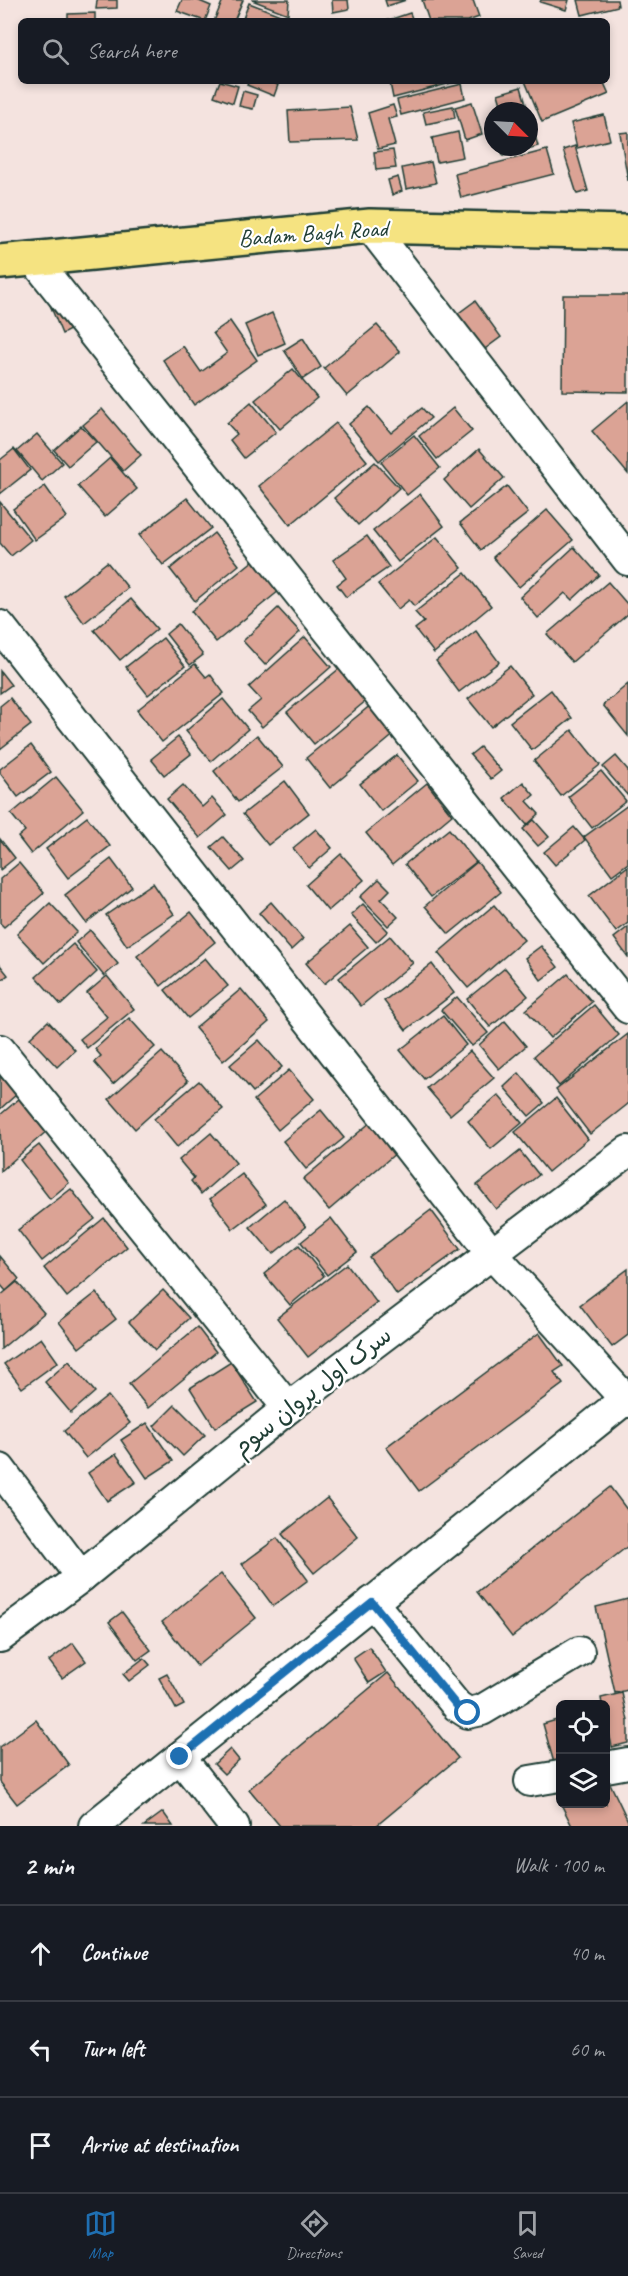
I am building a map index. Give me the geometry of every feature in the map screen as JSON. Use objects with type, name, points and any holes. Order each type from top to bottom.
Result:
[{"type":"main road","name":"Badam Bagh Road","points":[[0,262],[370,226],[628,232]]},
{"type":"street","points":[[370,226],[628,560]]},
{"type":"street","points":[[33,258],[628,1008]]},
{"type":"street","points":[[0,626],[492,1254],[627,1399],[94,1826]]},
{"type":"street","points":[[0,1050],[288,1408]]},
{"type":"street","name":"سرک اول پروان سوم","points":[[0,1637],[81,1577],[288,1408],[628,1151]]},
{"type":"street","points":[[0,1469],[81,1577]]},
{"type":"street","points":[[372,1602],[457,1706],[468,1713],[482,1710],[579,1652]]},
{"type":"street","points":[[180,1757],[234,1826]]},
{"type":"street","points":[[610,1766],[628,1763]]},
{"type":"street","points":[[530,1781],[556,1777]]},
{"type":"building","points":[[97,0],[117,0],[117,8],[96,9]]},
{"type":"building","points":[[182,0],[197,0],[211,6],[206,18],[197,18],[177,11]]},
{"type":"building","points":[[223,0],[243,0],[235,18],[215,18]]},
{"type":"building","points":[[252,0],[289,0],[288,14]]},
{"type":"building","points":[[332,0],[348,0],[349,9],[333,12]]},
{"type":"building","points":[[385,0],[406,0],[387,6]]},
{"type":"building","points":[[422,0],[473,0],[479,17],[476,18],[428,18]]},
{"type":"building","points":[[541,0],[569,0],[566,10],[540,2]]},
{"type":"building","points":[[578,0],[617,0],[618,6],[582,15]]},
{"type":"building","points":[[249,3],[288,18],[243,18]]},
{"type":"building","points":[[95,13],[95,18],[68,18],[68,14]]},
{"type":"building","points":[[410,13],[412,18],[395,18]]},
{"type":"building","points":[[219,84],[238,86],[233,103],[214,96]]},
{"type":"building","points":[[276,84],[278,85],[274,96],[247,85]]},
{"type":"building","points":[[390,84],[447,84],[393,98]]},
{"type":"building","points":[[462,84],[465,98],[401,115],[397,100]]},
{"type":"building","points":[[526,84],[604,84],[609,94],[542,122],[538,112],[538,102],[534,102]]},
{"type":"building","points":[[521,87],[525,102],[500,102],[498,94]]},
{"type":"building","points":[[243,91],[257,95],[253,109],[239,106]]},
{"type":"building","points":[[472,102],[482,134],[465,140],[455,107]]},
{"type":"building","points":[[393,105],[397,117],[388,119],[395,145],[378,149],[368,113]]},
{"type":"building","points":[[453,106],[455,118],[426,124],[423,112]]},
{"type":"building","points":[[350,107],[358,140],[290,142],[288,111]]},
{"type":"building","points":[[604,115],[610,140],[577,148],[571,123]]},
{"type":"building","points":[[458,132],[463,157],[437,162],[432,138]]},
{"type":"building","points":[[628,132],[628,181],[620,133]]},
{"type":"building","points":[[575,146],[588,191],[577,194],[563,150]]},
{"type":"building","points":[[393,150],[396,168],[376,170],[374,152]]},
{"type":"building","points":[[547,150],[554,174],[461,198],[455,174],[524,156],[538,156],[538,152]]},
{"type":"building","points":[[431,162],[436,183],[406,189],[402,168]]},
{"type":"building","points":[[398,177],[402,191],[392,195],[388,180]]},
{"type":"building","points":[[563,295],[628,295],[628,392],[562,391]]},
{"type":"building","points":[[62,300],[74,328],[62,334],[50,305]]},
{"type":"building","points":[[475,301],[501,337],[478,354],[452,318]]},
{"type":"building","points":[[272,313],[285,343],[258,355],[245,325]]},
{"type":"building","points":[[230,321],[257,360],[194,405],[163,360],[183,346],[201,372],[227,353],[213,333]]},
{"type":"building","points":[[377,325],[400,352],[347,396],[324,368]]},
{"type":"building","points":[[303,338],[321,367],[303,379],[284,350]]},
{"type":"building","points":[[293,369],[317,398],[280,429],[255,400]]},
{"type":"building","points":[[628,401],[628,474],[592,431]]},
{"type":"building","points":[[251,402],[276,432],[244,458],[230,440],[237,434],[227,423]]},
{"type":"building","points":[[369,407],[391,433],[422,408],[431,418],[379,461],[349,424]]},
{"type":"building","points":[[453,408],[472,431],[437,459],[419,436]]},
{"type":"building","points":[[102,409],[141,455],[123,471],[83,425]]},
{"type":"building","points":[[336,423],[367,461],[290,525],[259,486]]},
{"type":"building","points":[[81,426],[96,442],[68,466],[54,450]]},
{"type":"building","points":[[37,434],[62,463],[42,481],[17,451]]},
{"type":"building","points":[[414,435],[440,468],[407,495],[381,462]]},
{"type":"building","points":[[14,449],[30,470],[0,494],[0,460]]},
{"type":"building","points":[[479,449],[504,478],[469,509],[444,480]]},
{"type":"building","points":[[110,458],[137,489],[105,517],[78,486]]},
{"type":"building","points":[[375,462],[399,488],[358,525],[334,498]]},
{"type":"building","points":[[45,486],[67,517],[35,540],[13,509]]},
{"type":"building","points":[[507,486],[528,513],[481,550],[460,523]]},
{"type":"building","points":[[420,494],[444,526],[398,562],[373,531]]},
{"type":"building","points":[[187,498],[211,528],[163,565],[139,535]]},
{"type":"building","points":[[0,502],[31,540],[11,556],[0,543]]},
{"type":"building","points":[[547,510],[573,540],[519,587],[493,557]]},
{"type":"building","points":[[214,533],[239,565],[195,601],[170,569]]},
{"type":"building","points":[[367,536],[389,567],[346,597],[337,585],[346,578],[333,560]]},
{"type":"building","points":[[437,537],[462,568],[414,606],[409,600],[398,609],[378,584]]},
{"type":"building","points":[[574,547],[599,575],[572,600],[565,593],[538,618],[520,597]]},
{"type":"building","points":[[254,560],[279,591],[216,642],[191,611]]},
{"type":"building","points":[[107,562],[128,588],[84,623],[64,596]]},
{"type":"building","points":[[465,573],[491,606],[434,653],[415,629],[424,622],[415,612]]},
{"type":"building","points":[[608,582],[628,605],[628,614],[572,662],[547,634]]},
{"type":"building","points":[[131,599],[157,629],[120,660],[94,630]]},
{"type":"building","points":[[278,608],[300,632],[265,665],[243,641]]},
{"type":"building","points":[[178,624],[203,655],[190,665],[166,634]]},
{"type":"building","points":[[476,631],[499,662],[459,692],[436,661]]},
{"type":"building","points":[[305,637],[331,667],[262,727],[248,711],[261,700],[249,687]]},
{"type":"building","points":[[163,638],[185,666],[148,695],[126,667]]},
{"type":"building","points":[[195,664],[206,677],[210,674],[224,693],[162,742],[137,710]]},
{"type":"building","points":[[510,666],[532,694],[491,727],[468,699]]},
{"type":"building","points":[[340,668],[367,700],[314,744],[287,712]]},
{"type":"building","points":[[0,671],[11,685],[0,693]]},
{"type":"building","points":[[628,684],[628,736],[603,705]]},
{"type":"building","points":[[551,690],[572,718],[532,750],[510,722]]},
{"type":"building","points":[[10,698],[31,725],[0,749],[0,706]]},
{"type":"building","points":[[223,699],[248,729],[211,761],[186,731]]},
{"type":"building","points":[[372,704],[396,733],[330,788],[306,758]]},
{"type":"building","points":[[572,730],[600,765],[561,796],[534,761]]},
{"type":"building","points":[[257,735],[283,767],[238,802],[214,771]]},
{"type":"building","points":[[178,737],[191,754],[164,775],[151,759]]},
{"type":"building","points":[[31,745],[51,772],[18,797],[0,773],[0,769]]},
{"type":"building","points":[[480,747],[501,771],[491,779],[470,755]]},
{"type":"building","points":[[397,755],[418,781],[381,811],[360,784]]},
{"type":"building","points":[[616,756],[628,770],[628,796],[603,767]]},
{"type":"building","points":[[601,771],[626,801],[592,828],[568,797]]},
{"type":"building","points":[[56,777],[83,810],[31,854],[18,837],[25,831],[11,814]]},
{"type":"building","points":[[285,781],[309,813],[268,845],[243,814]]},
{"type":"building","points":[[523,782],[534,795],[527,801],[539,814],[527,825],[504,798]]},
{"type":"building","points":[[427,783],[452,815],[392,865],[366,833]]},
{"type":"building","points":[[183,785],[202,807],[212,798],[227,815],[200,838],[167,799]]},
{"type":"building","points":[[628,805],[628,863],[612,875],[584,837]]},
{"type":"building","points":[[87,817],[110,846],[68,878],[46,849]]},
{"type":"building","points":[[534,820],[549,837],[538,846],[523,829]]},
{"type":"building","points":[[574,827],[585,840],[555,865],[544,852]]},
{"type":"building","points":[[316,829],[332,848],[309,868],[293,848]]},
{"type":"building","points":[[449,829],[476,862],[431,897],[405,864]]},
{"type":"building","points":[[223,837],[244,861],[232,871],[211,847]]},
{"type":"building","points":[[0,839],[15,858],[0,870]]},
{"type":"building","points":[[341,854],[364,880],[328,911],[306,885]]},
{"type":"building","points":[[111,859],[132,887],[86,923],[65,895]]},
{"type":"building","points":[[477,862],[501,892],[449,934],[425,906]]},
{"type":"building","points":[[19,863],[44,893],[4,927],[0,923],[0,879]]},
{"type":"building","points":[[628,866],[628,923],[616,932],[589,896]]},
{"type":"building","points":[[379,879],[390,890],[381,899],[398,917],[388,926],[360,897]]},
{"type":"building","points":[[153,883],[174,914],[127,946],[106,915]]},
{"type":"building","points":[[271,902],[303,939],[291,950],[259,913]]},
{"type":"building","points":[[50,903],[77,932],[44,963],[17,934]]},
{"type":"building","points":[[363,904],[388,931],[376,942],[351,915]]},
{"type":"building","points":[[494,905],[524,940],[468,988],[438,953]]},
{"type":"building","points":[[191,912],[215,942],[161,986],[137,956]]},
{"type":"building","points":[[350,926],[368,947],[324,984],[306,963]]},
{"type":"building","points":[[628,927],[628,957],[614,938]]},
{"type":"building","points":[[90,930],[118,964],[104,976],[76,942]]},
{"type":"building","points":[[390,936],[413,963],[361,1006],[339,978]]},
{"type":"building","points":[[73,944],[97,972],[61,1005],[36,977]]},
{"type":"building","points":[[541,946],[558,967],[541,980],[525,958]]},
{"type":"building","points":[[205,958],[228,986],[188,1018],[165,990]]},
{"type":"building","points":[[432,964],[454,993],[406,1030],[384,1001]]},
{"type":"building","points":[[0,965],[8,975],[0,981]]},
{"type":"building","points":[[505,968],[528,996],[490,1027],[467,999]]},
{"type":"building","points":[[568,974],[592,1002],[550,1038],[526,1010]]},
{"type":"building","points":[[107,976],[134,1009],[87,1048],[80,1039],[107,1017],[87,993]]},
{"type":"building","points":[[241,989],[269,1022],[223,1061],[195,1028]]},
{"type":"building","points":[[457,997],[488,1033],[472,1046],[441,1010]]},
{"type":"building","points":[[594,1005],[619,1035],[559,1086],[534,1056]]},
{"type":"building","points":[[443,1016],[466,1045],[424,1079],[400,1050]]},
{"type":"building","points":[[129,1018],[155,1047],[113,1084],[94,1062],[101,1056],[95,1049]]},
{"type":"building","points":[[48,1021],[75,1050],[57,1067],[30,1038]]},
{"type":"building","points":[[505,1021],[526,1046],[499,1069],[479,1045]]},
{"type":"building","points":[[628,1034],[628,1104],[590,1134],[556,1090]]},
{"type":"building","points":[[259,1040],[282,1067],[253,1092],[230,1065]]},
{"type":"building","points":[[470,1051],[494,1078],[450,1115],[427,1088]]},
{"type":"building","points":[[162,1052],[188,1081],[135,1129],[109,1099]]},
{"type":"building","points":[[289,1070],[314,1099],[278,1130],[254,1100]]},
{"type":"building","points":[[519,1073],[544,1103],[529,1116],[504,1087]]},
{"type":"building","points":[[0,1074],[17,1094],[0,1109]]},
{"type":"building","points":[[199,1081],[223,1109],[177,1147],[154,1119]]},
{"type":"building","points":[[498,1095],[522,1123],[491,1149],[468,1121]]},
{"type":"building","points":[[20,1098],[48,1130],[1,1171],[0,1115]]},
{"type":"building","points":[[556,1098],[588,1139],[548,1172],[515,1132]]},
{"type":"building","points":[[321,1110],[344,1138],[306,1169],[283,1141]]},
{"type":"building","points":[[371,1122],[396,1153],[329,1210],[303,1179]]},
{"type":"building","points":[[211,1133],[236,1163],[201,1194],[191,1181],[194,1178],[179,1160]]},
{"type":"building","points":[[39,1145],[69,1183],[50,1199],[20,1160]]},
{"type":"building","points":[[520,1151],[539,1175],[496,1209],[477,1185]]},
{"type":"building","points":[[242,1174],[266,1204],[233,1229],[210,1199]]},
{"type":"building","points":[[71,1189],[95,1219],[42,1261],[18,1230]]},
{"type":"building","points":[[284,1199],[306,1227],[273,1254],[250,1227]]},
{"type":"building","points":[[431,1210],[460,1249],[397,1295],[369,1257]]},
{"type":"building","points":[[104,1218],[127,1247],[67,1297],[44,1268]]},
{"type":"building","points":[[331,1218],[357,1252],[327,1275],[301,1242]]},
{"type":"building","points":[[299,1245],[324,1276],[290,1305],[264,1274]]},
{"type":"building","points":[[0,1256],[19,1279],[6,1291],[0,1284]]},
{"type":"building","points":[[347,1264],[377,1303],[308,1357],[277,1318]]},
{"type":"building","points":[[628,1269],[628,1335],[612,1347],[580,1305]]},
{"type":"building","points":[[17,1282],[44,1313],[1,1349],[0,1296]]},
{"type":"building","points":[[163,1290],[189,1318],[155,1350],[129,1322]]},
{"type":"building","points":[[96,1293],[116,1319],[79,1348],[59,1322]]},
{"type":"building","points":[[197,1327],[216,1352],[148,1408],[129,1384]]},
{"type":"building","points":[[539,1333],[563,1366],[554,1372],[563,1384],[419,1491],[386,1447]]},
{"type":"building","points":[[41,1338],[58,1362],[22,1388],[4,1364]]},
{"type":"building","points":[[69,1361],[95,1392],[71,1413],[45,1382]]},
{"type":"building","points":[[231,1362],[257,1402],[215,1428],[190,1388]]},
{"type":"building","points":[[108,1396],[130,1423],[86,1458],[64,1431]]},
{"type":"building","points":[[175,1405],[205,1435],[183,1456],[154,1426]]},
{"type":"building","points":[[147,1423],[173,1461],[147,1478],[121,1440]]},
{"type":"building","points":[[116,1454],[136,1482],[107,1501],[88,1473]]},
{"type":"building","points":[[610,1487],[628,1511],[628,1546],[512,1637],[477,1592]]},
{"type":"building","points":[[327,1498],[358,1537],[314,1573],[282,1534]]},
{"type":"building","points":[[277,1538],[308,1580],[273,1606],[242,1564]]},
{"type":"building","points":[[221,1574],[256,1618],[197,1666],[162,1622]]},
{"type":"building","points":[[628,1599],[628,1690],[615,1693],[596,1607]]},
{"type":"building","points":[[122,1612],[151,1650],[137,1660],[109,1622]]},
{"type":"building","points":[[73,1643],[86,1661],[62,1678],[49,1661]]},
{"type":"building","points":[[369,1647],[386,1672],[369,1683],[353,1658]]},
{"type":"building","points":[[144,1658],[150,1665],[129,1681],[123,1674]]},
{"type":"building","points":[[388,1673],[458,1758],[376,1826],[280,1826],[249,1789]]},
{"type":"building","points":[[167,1674],[184,1705],[176,1709],[159,1678]]},
{"type":"building","points":[[622,1693],[628,1721],[628,1743],[612,1747],[610,1700],[601,1700],[601,1698]]},
{"type":"building","points":[[36,1720],[69,1765],[17,1804],[0,1782],[0,1747]]},
{"type":"building","points":[[556,1720],[556,1763],[554,1763],[543,1724]]},
{"type":"building","points":[[230,1749],[239,1760],[224,1774],[214,1764]]},
{"type":"building","points":[[610,1783],[628,1821],[628,1826],[572,1826],[563,1808],[610,1808]]},
{"type":"building","points":[[163,1812],[173,1826],[144,1826]]},
{"type":"route","points":[[180,1757],[372,1602],[457,1706],[468,1713]]}]
